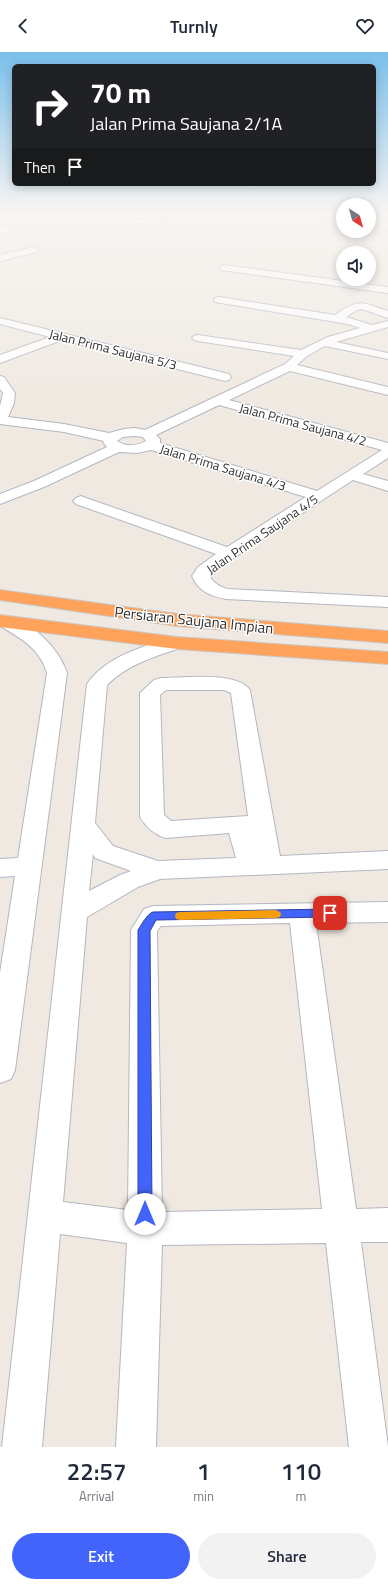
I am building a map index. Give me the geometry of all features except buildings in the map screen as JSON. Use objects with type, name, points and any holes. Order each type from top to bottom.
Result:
[{"type":"highway","name":"Persiaran Saujana Impian","points":[[0,596],[177,620],[388,637]]},
{"type":"highway","name":"Persiaran Saujana Impian","points":[[3,621],[177,643],[388,658]]},
{"type":"street","points":[[307,279],[388,290]]},
{"type":"street","points":[[219,300],[338,318],[372,328]]},
{"type":"street","points":[[338,318],[354,307],[363,306],[388,315]]},
{"type":"street","name":"Jalan Prima Saujana 5/3","points":[[0,321],[225,377]]},
{"type":"street","points":[[0,380],[9,394],[8,404],[0,420],[64,428],[137,449],[149,440],[218,401],[289,367],[303,354],[325,343],[351,333],[388,324]]},
{"type":"street","points":[[0,359],[62,336]]},
{"type":"street","points":[[198,338],[303,354]]},
{"type":"street","points":[[325,343],[388,356]]},
{"type":"street","points":[[289,367],[388,391]]},
{"type":"street","name":"Jalan Prima Saujana 4/2","points":[[218,401],[388,447]]},
{"type":"street","name":"Jalan Prima Saujana 4/3","points":[[149,440],[318,496]]},
{"type":"street","points":[[0,499],[39,484],[114,443]]},
{"type":"street","name":"Jalan Prima Saujana 4/5","points":[[388,452],[229,553],[204,571],[201,576],[203,582],[208,588],[226,594],[388,602]]},
{"type":"street","points":[[351,475],[388,486]]},
{"type":"street","points":[[81,500],[229,553]]},
{"type":"street","points":[[0,1070],[57,673],[55,662],[47,650],[33,638],[3,621]]},
{"type":"street","points":[[22,1447],[97,684],[108,672],[124,663],[146,653],[177,643]]},
{"type":"street","points":[[250,825],[166,830],[152,817],[150,693],[161,684],[227,684],[240,690],[242,698],[250,825],[260,865]]},
{"type":"street","points":[[83,824],[104,852],[158,870]]},
{"type":"street","points":[[74,912],[129,881],[158,870],[388,860]]},
{"type":"street","points":[[0,868],[29,866]]},
{"type":"street","points":[[136,1447],[145,1229],[144,930],[153,916],[388,912]]},
{"type":"street","points":[[302,914],[369,1447]]},
{"type":"street","points":[[45,1216],[145,1229],[388,1224]]},
{"type":"slow traffic","points":[[180,916],[276,914]]},
{"type":"route","points":[[145,1214],[144,930],[153,916],[330,913]]}]
